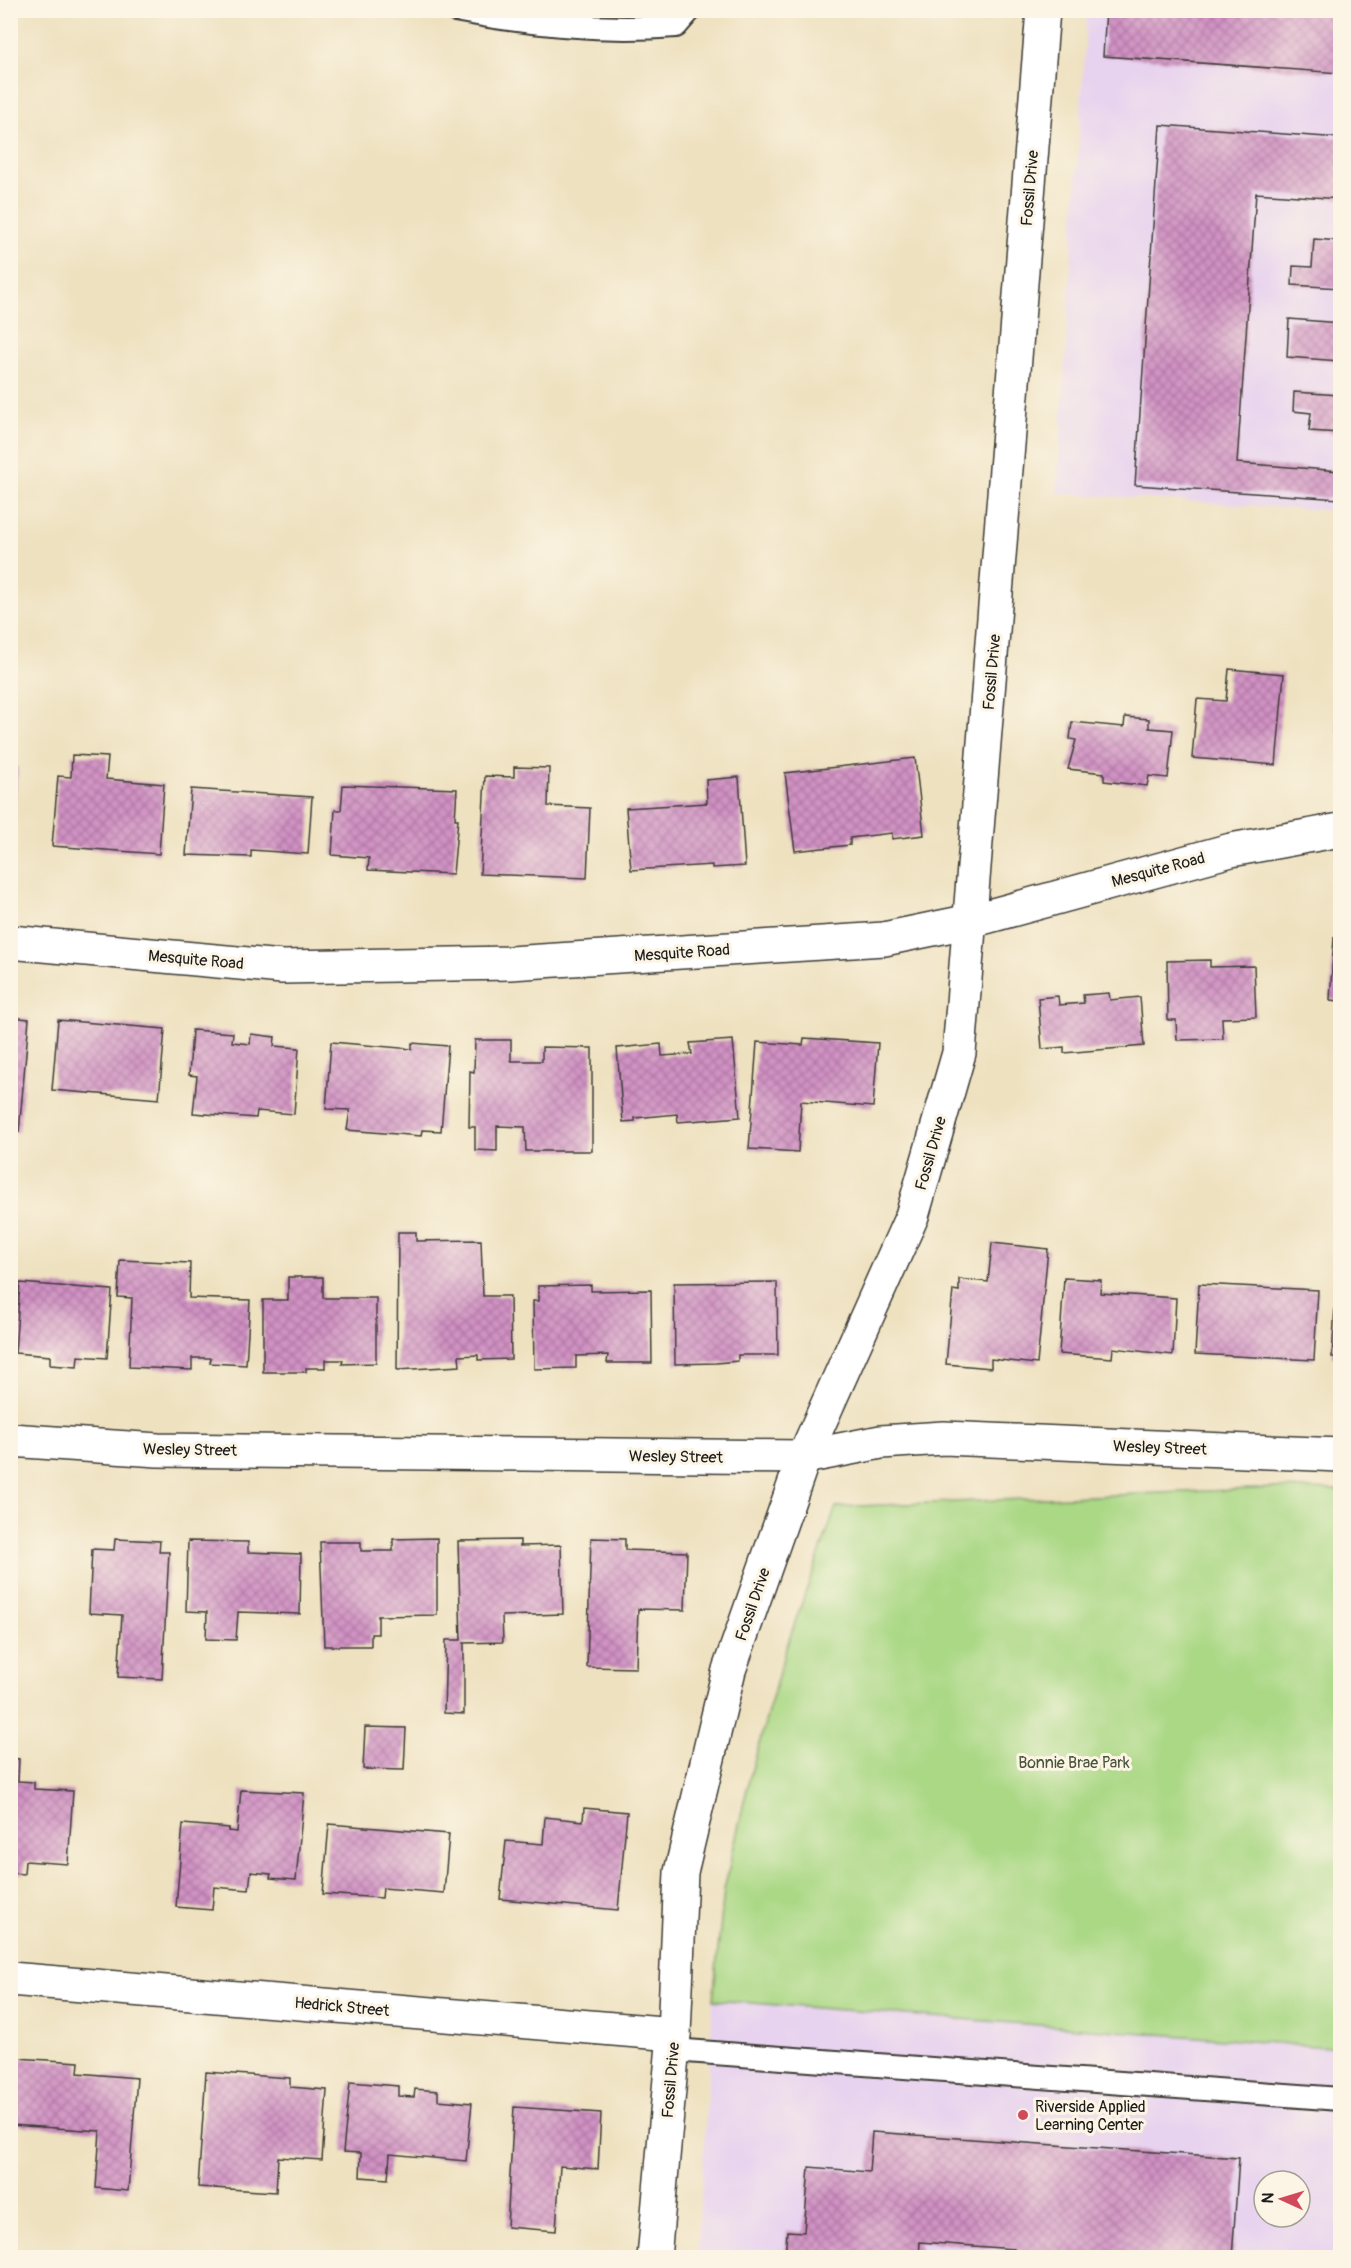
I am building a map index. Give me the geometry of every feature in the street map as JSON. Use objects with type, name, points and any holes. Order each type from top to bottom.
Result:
[{"type":"street","name":"Fossil Drive","points":[[654,2258],[674,2042],[681,1872],[729,1670],[804,1457],[912,1216],[959,1053],[1043,10]]},
{"type":"street","name":"Mesquite Road","points":[[10,942],[282,967],[499,963],[884,939],[971,921],[1231,849],[1341,830]]},
{"type":"street","name":"Wesley Street","points":[[10,1440],[158,1450],[804,1457],[881,1442],[944,1438],[1341,1455]]},
{"type":"street","name":"Hedrick Street","points":[[10,1978],[674,2042]]},
{"type":"lane","points":[[455,10],[494,18],[633,29],[676,26],[690,10]]},
{"type":"lane","points":[[674,2042],[1341,2099]]},
{"type":"shaded area","points":[[1087,11],[1340,11],[1340,511],[1057,493]]},
{"type":"shaded area","name":"Riverside Applied Learning Center","points":[[713,2000],[1340,2048],[1340,2257],[697,2258]]},
{"type":"green space","name":"Bonnie Brae Park","points":[[1276,1488],[1340,1490],[1340,2048],[713,2000],[724,1890],[749,1780],[785,1651],[836,1507]]},
{"type":"building","points":[[1106,10],[1340,10],[1340,73],[1103,56]]},
{"type":"building","points":[[1160,125],[1340,138],[1340,199],[1256,193],[1237,463],[1340,471],[1340,499],[1135,485]]},
{"type":"building","points":[[1314,239],[1340,241],[1340,288],[1292,285],[1293,266],[1312,267]]},
{"type":"building","points":[[1289,319],[1340,323],[1340,361],[1287,357]]},
{"type":"building","points":[[1294,392],[1340,395],[1340,433],[1309,431],[1311,413],[1293,411]]},
{"type":"building","points":[[1229,669],[1284,674],[1276,765],[1192,758],[1197,699],[1226,701]]},
{"type":"building","points":[[1340,697],[1340,732],[1337,731]]},
{"type":"building","points":[[1125,717],[1149,719],[1149,728],[1173,730],[1168,778],[1149,776],[1147,786],[1104,781],[1104,773],[1068,769],[1076,740],[1070,739],[1072,722],[1124,727]]},
{"type":"building","points":[[72,755],[108,757],[106,779],[164,784],[159,854],[52,846],[58,776],[71,777]]},
{"type":"building","points":[[915,758],[924,835],[892,839],[892,833],[850,838],[850,845],[795,851],[785,773]]},
{"type":"building","points":[[10,766],[18,767],[13,831],[10,831]]},
{"type":"building","points":[[514,767],[549,768],[548,806],[590,808],[587,878],[480,874],[485,776],[514,777]]},
{"type":"building","points":[[739,777],[745,866],[712,868],[712,865],[631,870],[626,808],[707,803],[706,780]]},
{"type":"building","points":[[343,785],[457,789],[455,819],[458,819],[453,874],[368,870],[369,858],[332,855],[335,810],[341,810]]},
{"type":"building","points":[[191,789],[312,797],[308,854],[251,850],[251,857],[186,855]]},
{"type":"building","points":[[1334,937],[1340,938],[1340,1001],[1330,1000]]},
{"type":"building","points":[[1210,960],[1210,967],[1254,966],[1256,1017],[1222,1018],[1223,1039],[1177,1040],[1176,1020],[1168,1020],[1167,961]]},
{"type":"building","points":[[1109,993],[1110,1000],[1140,997],[1144,1046],[1064,1053],[1064,1047],[1042,1049],[1038,998],[1058,996],[1059,1005],[1084,1003],[1083,995]]},
{"type":"building","points":[[10,1017],[29,1019],[19,1132],[10,1132]]},
{"type":"building","points":[[58,1020],[165,1029],[159,1099],[52,1090]]},
{"type":"building","points":[[192,1030],[233,1033],[232,1042],[250,1044],[251,1034],[275,1037],[274,1046],[299,1048],[294,1114],[257,1111],[256,1118],[193,1113],[197,1076],[189,1075]]},
{"type":"building","points":[[804,1038],[878,1043],[873,1107],[801,1101],[798,1152],[749,1149],[757,1042],[803,1045]]},
{"type":"building","points":[[475,1040],[511,1040],[511,1061],[542,1061],[542,1047],[592,1048],[592,1151],[526,1151],[525,1127],[497,1126],[497,1151],[475,1150],[475,1127],[469,1127],[470,1071],[474,1072]]},
{"type":"building","points":[[733,1040],[740,1117],[678,1122],[677,1114],[635,1118],[635,1121],[623,1122],[617,1048],[661,1044],[662,1056],[692,1054],[690,1043]]},
{"type":"building","points":[[331,1042],[412,1049],[412,1043],[448,1046],[441,1131],[422,1130],[421,1136],[347,1130],[350,1110],[326,1109]]},
{"type":"building","points":[[398,1232],[416,1232],[416,1241],[481,1240],[483,1296],[510,1296],[511,1359],[478,1360],[478,1355],[459,1356],[460,1366],[397,1370]]},
{"type":"building","points":[[992,1243],[1048,1249],[1037,1364],[991,1359],[991,1368],[946,1364],[953,1290],[959,1291],[959,1279],[988,1282]]},
{"type":"building","points":[[120,1260],[190,1263],[189,1298],[250,1300],[246,1365],[210,1363],[211,1358],[192,1358],[192,1370],[129,1367],[132,1298],[118,1297]]},
{"type":"building","points":[[288,1277],[323,1277],[323,1298],[376,1298],[376,1363],[342,1364],[343,1360],[325,1360],[325,1368],[306,1368],[306,1372],[263,1372],[263,1300],[288,1300]]},
{"type":"building","points":[[1064,1278],[1101,1280],[1100,1293],[1176,1298],[1173,1355],[1113,1348],[1112,1358],[1059,1354]]},
{"type":"building","points":[[777,1282],[778,1355],[738,1355],[738,1361],[675,1364],[674,1283]]},
{"type":"building","points":[[20,1283],[112,1290],[107,1358],[78,1356],[77,1367],[50,1365],[50,1356],[15,1353]]},
{"type":"building","points":[[1199,1284],[1318,1290],[1314,1360],[1195,1354]]},
{"type":"building","points":[[591,1285],[591,1291],[651,1290],[652,1363],[607,1363],[608,1355],[576,1356],[576,1368],[534,1369],[533,1301],[538,1301],[538,1286]]},
{"type":"building","points":[[1336,1289],[1340,1290],[1340,1357],[1332,1357]]},
{"type":"building","points":[[437,1538],[437,1615],[378,1616],[378,1634],[371,1634],[371,1646],[324,1646],[320,1542],[361,1542],[361,1551],[393,1551],[393,1539]]},
{"type":"building","points":[[591,1538],[625,1539],[625,1550],[687,1552],[685,1610],[638,1609],[636,1668],[587,1667]]},
{"type":"building","points":[[115,1539],[160,1541],[159,1552],[169,1552],[162,1679],[118,1677],[122,1615],[89,1613],[92,1549],[114,1550]]},
{"type":"building","points":[[520,1540],[520,1546],[561,1545],[563,1614],[502,1616],[503,1642],[464,1643],[464,1714],[444,1713],[446,1640],[461,1640],[458,1541]]},
{"type":"building","points":[[188,1541],[248,1542],[248,1552],[301,1554],[300,1614],[238,1612],[236,1640],[206,1639],[207,1612],[186,1611]]},
{"type":"building","points":[[365,1727],[406,1728],[404,1770],[363,1769]]},
{"type":"building","points":[[10,1758],[19,1759],[18,1781],[34,1782],[34,1789],[73,1791],[68,1864],[25,1861],[24,1874],[10,1873]]},
{"type":"building","points":[[241,1790],[304,1793],[296,1880],[270,1878],[271,1874],[251,1872],[249,1890],[214,1887],[212,1910],[176,1907],[183,1824],[229,1828],[228,1831],[237,1832]]},
{"type":"building","points":[[584,1808],[627,1812],[618,1910],[500,1899],[506,1841],[543,1844],[545,1817],[583,1821]]},
{"type":"building","points":[[329,1824],[449,1834],[444,1893],[383,1888],[382,1898],[323,1894]]},
{"type":"building","points":[[16,2058],[79,2062],[78,2073],[137,2078],[128,2191],[96,2188],[100,2131],[11,2125]]},
{"type":"building","points":[[206,2072],[290,2078],[290,2087],[327,2090],[322,2160],[278,2157],[276,2192],[198,2187]]},
{"type":"building","points":[[350,2082],[398,2086],[398,2096],[414,2097],[415,2089],[438,2091],[438,2100],[472,2103],[466,2161],[390,2154],[388,2179],[360,2177],[361,2153],[343,2152]]},
{"type":"building","points":[[514,2107],[601,2113],[598,2169],[560,2166],[556,2231],[507,2227]]},
{"type":"building","points":[[872,2132],[1239,2158],[1232,2258],[1014,2258],[1014,2249],[920,2242],[919,2258],[785,2258],[787,2231],[804,2232],[809,2167],[869,2172]]},
{"type":"place","name":"Riverside Applied Learning Center","points":[[1023,2115]]}]
